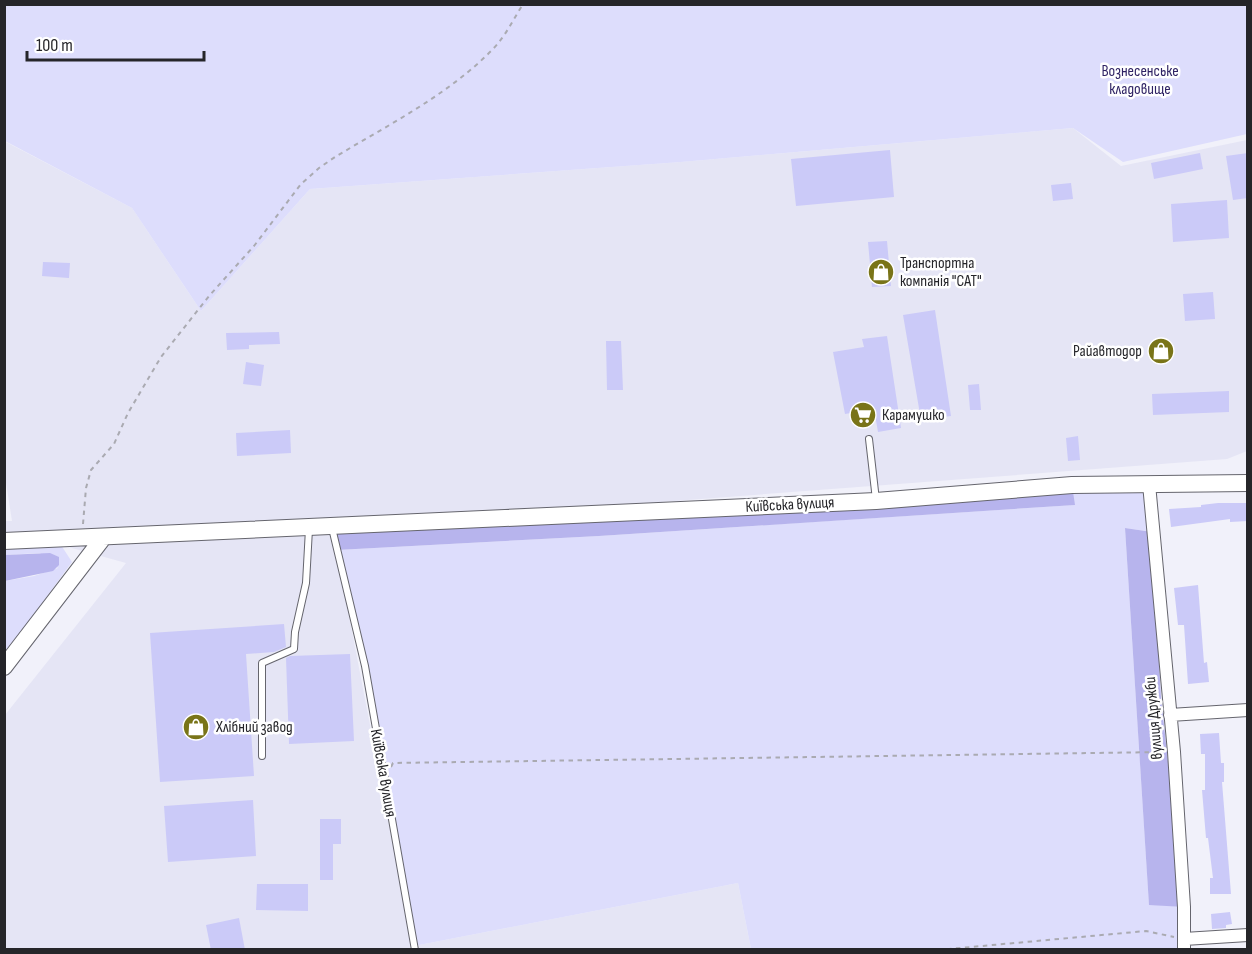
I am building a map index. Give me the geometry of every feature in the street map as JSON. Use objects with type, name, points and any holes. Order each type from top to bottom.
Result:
[{"type":"main road","name":"Київська вулиця","points":[[4,541],[876,501],[1072,485],[1248,483]]},
{"type":"main road","points":[[4,667],[103,538]]},
{"type":"street","name":"вулиця Дружби","points":[[1149,484],[1174,752],[1184,944]]},
{"type":"street","points":[[1170,715],[1248,710]]},
{"type":"street","points":[[1184,944],[1248,935]]},
{"type":"lane","points":[[869,439],[876,501]]},
{"type":"lane","name":"Київська вулиця","points":[[331,527],[364,666],[415,950]]},
{"type":"lane","points":[[262,756],[262,663],[294,649],[295,632],[306,583],[309,528]]},
{"type":"path","points":[[82,539],[86,488],[91,470],[114,444],[161,357],[209,296],[254,246],[310,175],[440,92],[469,70],[493,49],[523,4]]},
{"type":"path","points":[[385,781],[393,763],[1174,752]]},
{"type":"path","points":[[938,950],[1146,931],[1184,944]]},
{"type":"shaded area","points":[[1073,128],[1121,166],[1247,140],[1247,451],[1227,459],[332,527],[413,949],[5,949],[5,715],[126,563],[61,545],[5,548],[5,521],[12,521],[4,470],[4,141],[132,208],[201,311],[310,189],[681,162]]},
{"type":"shaded area","points":[[1072,485],[1075,505],[599,536],[337,550],[331,527]]},
{"type":"shaded area","points":[[1125,528],[1152,532],[1161,698],[1184,907],[1149,905]]},
{"type":"shaded area","points":[[50,553],[59,557],[59,565],[53,571],[5,581],[5,555]]},
{"type":"shaded area","points":[[738,883],[751,949],[415,950],[414,946]]},
{"type":"green space","name":"Вознесенське кладовище","points":[[4,5],[1247,5],[1247,134],[1123,162],[1073,128],[681,162],[310,189],[201,311],[132,208],[5,141]]},
{"type":"green space","points":[[1149,484],[1152,532],[1125,528],[1149,904],[1184,907],[1184,949],[751,949],[738,883],[414,946],[365,666],[337,550],[599,536],[1074,505],[1072,485]]},
{"type":"green space","points":[[61,545],[72,562],[5,654],[5,581],[34,576],[58,568],[40,553],[5,555],[5,548]]},
{"type":"building","points":[[890,150],[894,197],[796,206],[791,159]]},
{"type":"building","points":[[1200,153],[1203,169],[1154,179],[1151,163]]},
{"type":"building","points":[[1248,153],[1248,198],[1233,200],[1226,156]]},
{"type":"building","points":[[1071,183],[1073,199],[1053,201],[1051,185]]},
{"type":"building","points":[[1227,200],[1229,238],[1173,242],[1171,204]]},
{"type":"building","points":[[887,241],[891,286],[872,287],[868,242]]},
{"type":"building","points":[[43,262],[70,263],[69,278],[42,276]]},
{"type":"building","points":[[1213,292],[1215,319],[1185,321],[1183,294]]},
{"type":"building","points":[[935,310],[951,416],[921,420],[903,315]]},
{"type":"building","points":[[279,332],[280,344],[249,345],[249,349],[227,350],[226,333]]},
{"type":"building","points":[[887,336],[901,428],[878,432],[874,409],[845,414],[833,352],[864,347],[862,339]]},
{"type":"building","points":[[606,341],[621,341],[623,390],[607,390]]},
{"type":"building","points":[[246,362],[264,365],[261,386],[243,384]]},
{"type":"building","points":[[979,384],[981,410],[970,410],[968,385]]},
{"type":"building","points":[[1229,391],[1229,412],[1153,415],[1152,394]]},
{"type":"building","points":[[290,430],[291,453],[237,456],[236,433]]},
{"type":"building","points":[[1078,436],[1080,460],[1068,461],[1066,438]]},
{"type":"building","points":[[1247,503],[1248,521],[1230,522],[1230,519],[1171,527],[1169,509],[1201,507],[1201,505]]},
{"type":"building","points":[[1198,585],[1204,663],[1207,662],[1209,682],[1188,684],[1184,625],[1178,625],[1174,588]]},
{"type":"building","points":[[284,624],[286,647],[274,652],[246,654],[254,776],[160,782],[150,633]]},
{"type":"building","points":[[350,654],[354,741],[289,744],[286,658]]},
{"type":"building","points":[[1219,733],[1221,763],[1224,763],[1224,782],[1222,782],[1231,894],[1210,894],[1210,878],[1213,878],[1208,838],[1206,838],[1202,790],[1205,790],[1205,754],[1201,754],[1200,734]]},
{"type":"building","points":[[253,800],[256,856],[168,862],[164,806]]},
{"type":"building","points":[[320,819],[341,819],[341,844],[333,844],[333,880],[320,880]]},
{"type":"building","points":[[257,884],[308,884],[308,911],[256,910]]},
{"type":"building","points":[[1230,912],[1232,924],[1226,925],[1226,928],[1212,929],[1211,914]]},
{"type":"building","points":[[239,918],[245,950],[211,950],[206,925]]},
{"type":"place","name":"Транспортна компанія \"САТ\"","points":[[881,272]]},
{"type":"place","name":"Райавтодор","points":[[1161,351]]},
{"type":"place","name":"Карамушко","points":[[863,415]]},
{"type":"place","name":"Хлібний завод","points":[[196,727]]}]
